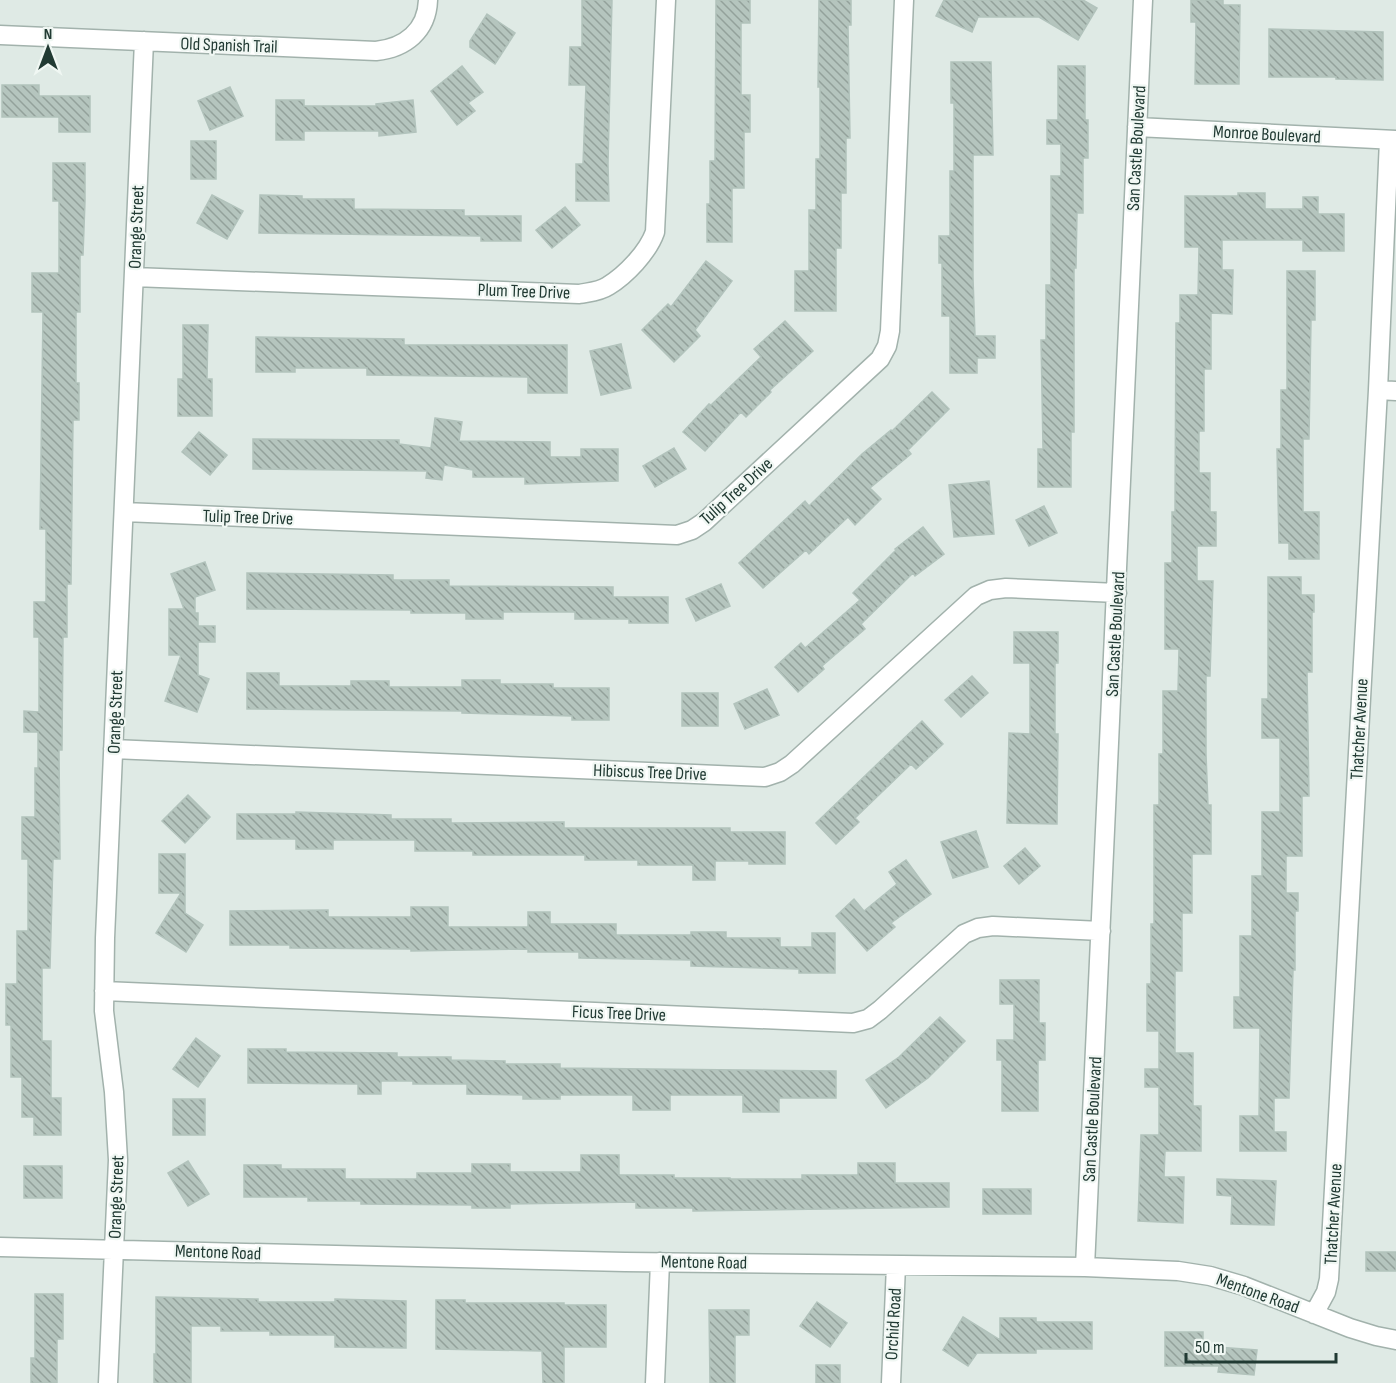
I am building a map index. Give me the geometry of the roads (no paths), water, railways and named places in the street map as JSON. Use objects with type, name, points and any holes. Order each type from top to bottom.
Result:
[{"type":"street","name":"Old Spanish Trail","points":[[0,35],[391,50],[405,44],[417,33],[424,20],[428,0]]},
{"type":"street","name":"Plum Tree Drive","points":[[134,277],[579,294],[595,292],[609,286],[640,258],[650,246],[655,232],[666,0]]},
{"type":"street","name":"Tulip Tree Drive","points":[[124,512],[677,535],[692,530],[704,522],[880,359],[887,346],[904,0]]},
{"type":"street","name":"San Castle Boulevard","points":[[1085,1267],[1143,0]]},
{"type":"street","name":"Orange Street","points":[[108,1383],[118,1160],[104,991],[144,41]]},
{"type":"street","name":"Monroe Boulevard","points":[[1137,127],[1392,140]]},
{"type":"street","name":"Thatcher Avenue","points":[[1314,1314],[1326,1292],[1329,1279],[1392,140]]},
{"type":"street","points":[[1378,390],[1396,391]]},
{"type":"street","name":"Hibiscus Tree Drive","points":[[113,749],[765,777],[780,772],[792,764],[976,596],[990,590],[1006,588],[1117,593]]},
{"type":"street","name":"Ficus Tree Drive","points":[[104,991],[853,1023],[868,1019],[880,1010],[964,934],[978,928],[993,926],[1101,931]]},
{"type":"street","name":"Mentone Road","points":[[0,1247],[660,1262],[1085,1267],[1178,1271],[1210,1276],[1244,1286],[1367,1334],[1396,1340]]},
{"type":"street","points":[[655,1383],[660,1262]]},
{"type":"street","name":"Orchid Road","points":[[891,1383],[896,1265]]}]
